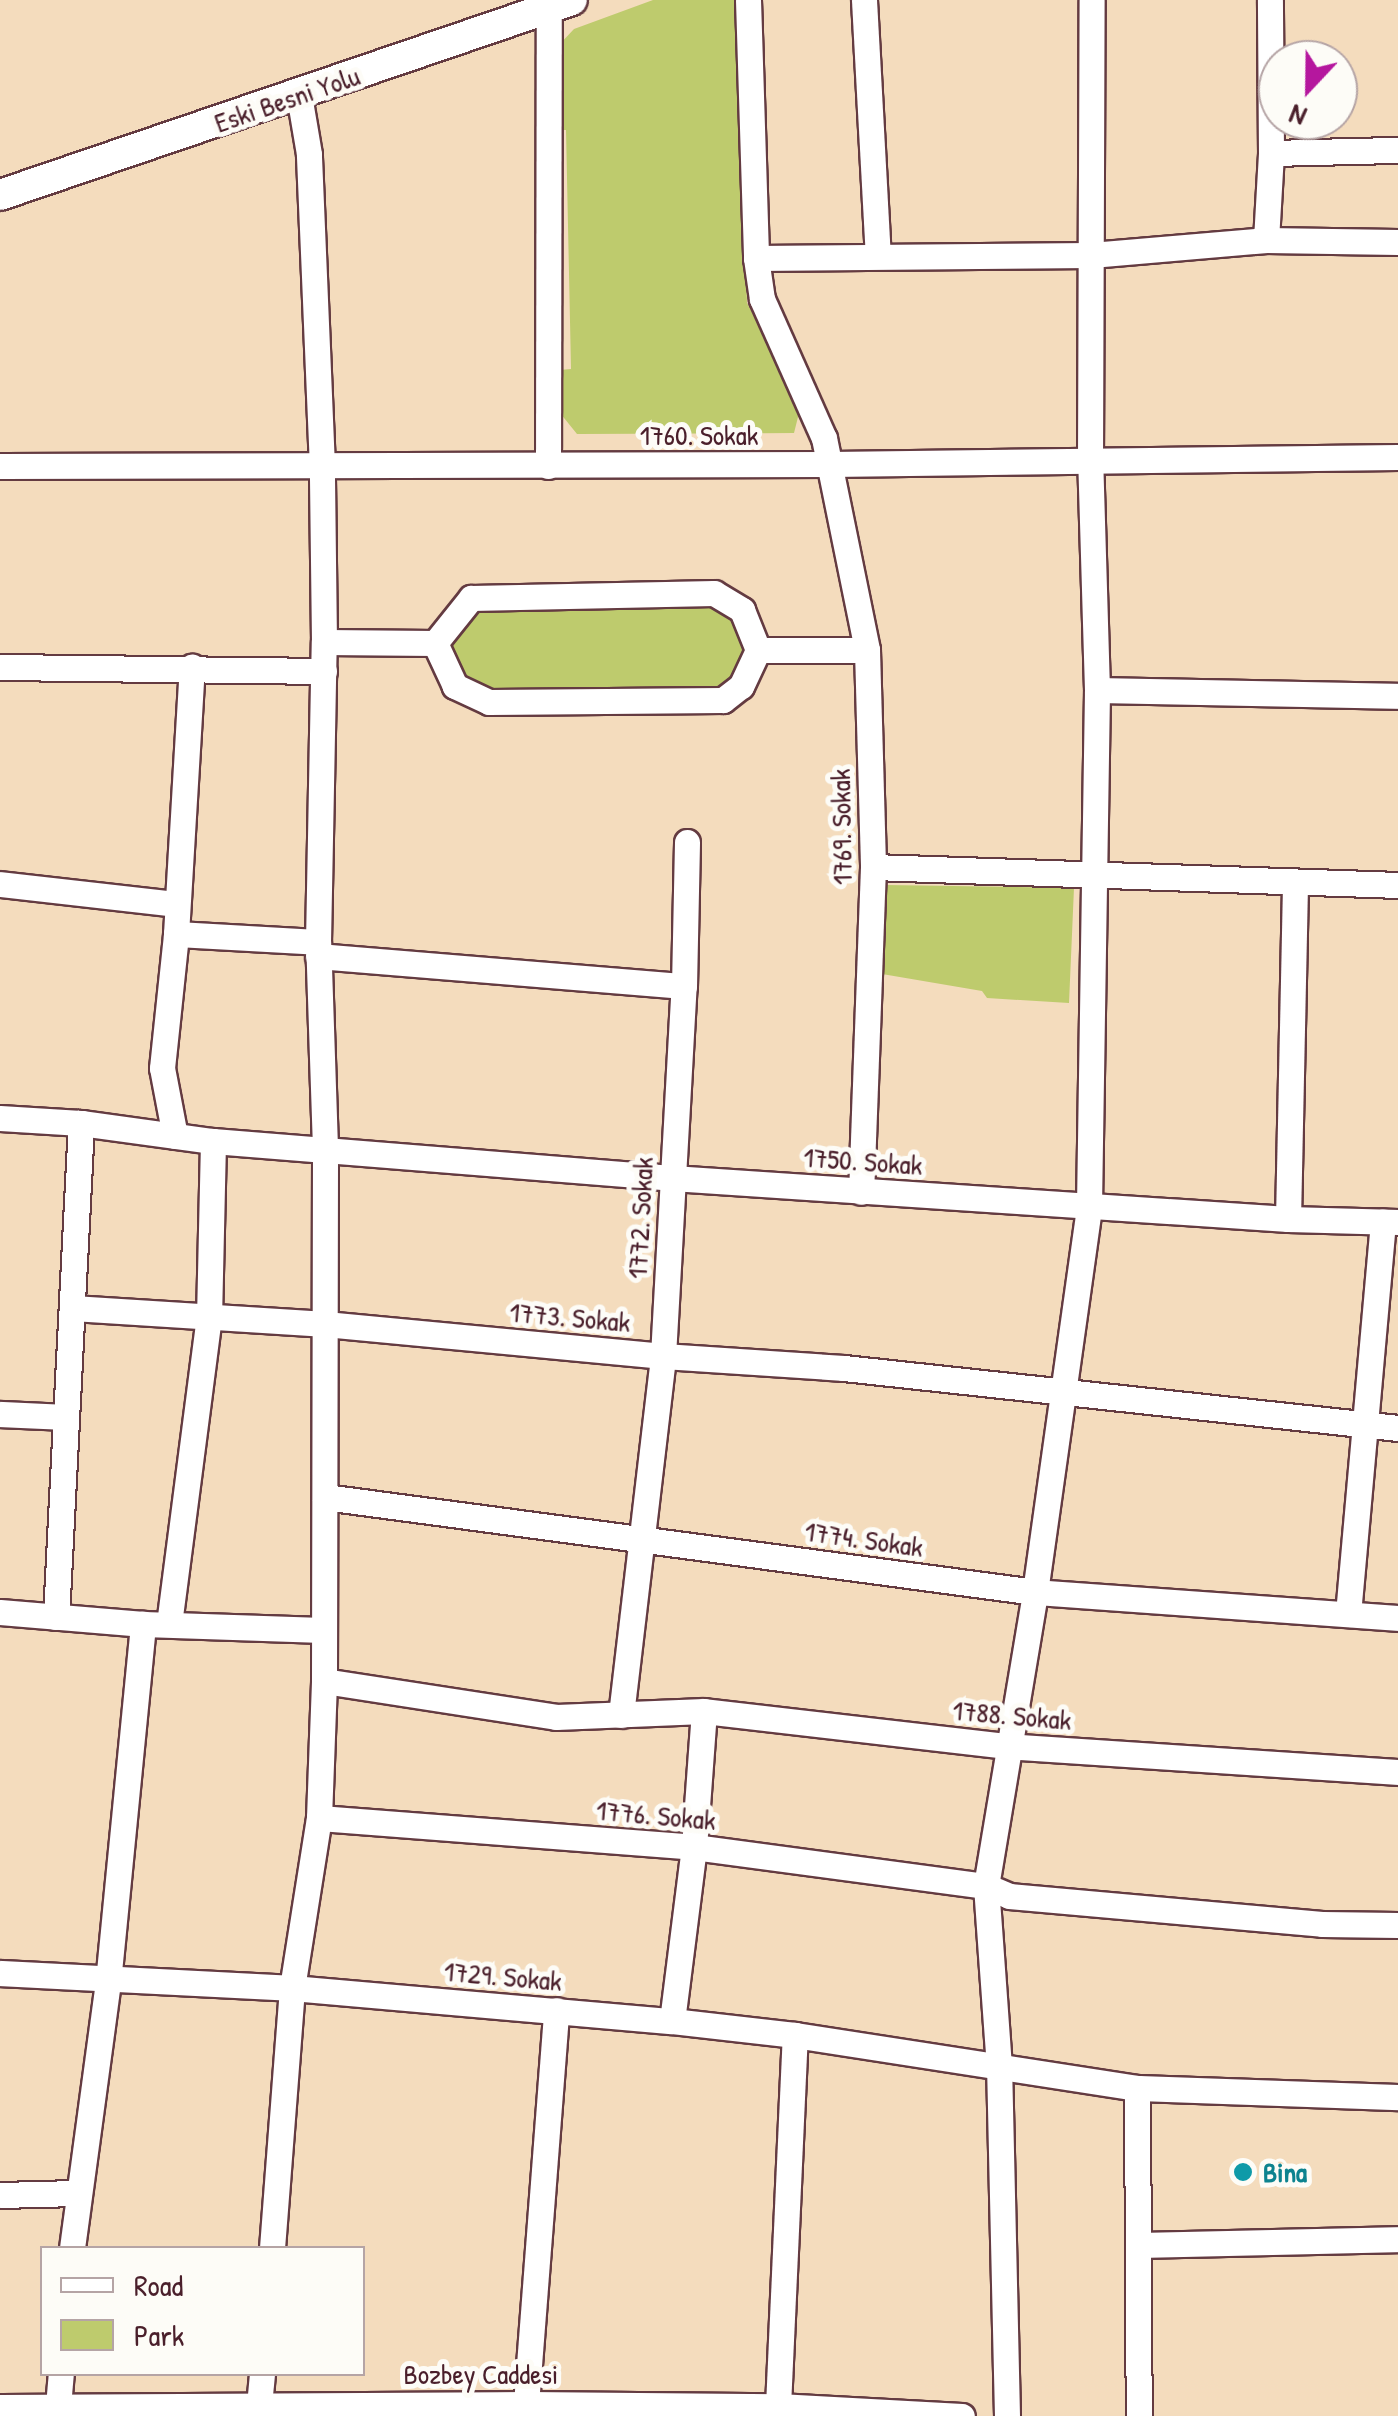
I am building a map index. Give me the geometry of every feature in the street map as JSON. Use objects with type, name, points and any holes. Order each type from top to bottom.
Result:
[{"type":"main road","name":"Eski Besni Yolu","points":[[0,195],[560,4]]},
{"type":"street","name":"1769. Sokak","points":[[748,0],[756,258],[762,299],[792,361],[830,464],[867,650],[872,867],[861,1192]]},
{"type":"street","points":[[864,0],[878,256]]},
{"type":"street","points":[[1008,2416],[999,2066],[986,1886],[1006,1746],[1036,1592],[1061,1390],[1090,1206],[1097,690],[1090,460],[1092,0]]},
{"type":"street","points":[[1266,240],[1271,153],[1270,0]]},
{"type":"street","points":[[548,466],[560,4]]},
{"type":"street","points":[[272,2246],[292,1988],[319,1818],[324,1681],[324,1148],[318,949],[324,671],[322,467],[309,154],[300,95]]},
{"type":"street","points":[[1271,153],[1398,150]]},
{"type":"street","points":[[756,258],[1091,255],[1266,240],[1398,242]]},
{"type":"street","name":"1760. Sokak","points":[[0,466],[548,466],[1398,457]]},
{"type":"street","points":[[714,593],[742,610],[758,650],[741,686],[723,700],[489,702],[454,686],[434,643],[471,598],[714,593]]},
{"type":"street","points":[[324,642],[434,643]]},
{"type":"street","points":[[758,650],[867,650]]},
{"type":"street","points":[[0,667],[192,666],[324,671]]},
{"type":"street","points":[[175,1136],[162,1068],[176,934],[192,666]]},
{"type":"street","points":[[1097,690],[1398,696]]},
{"type":"street","name":"1772. Sokak","points":[[621,1715],[663,1356],[684,986],[687,842]]},
{"type":"street","points":[[872,867],[1398,885]]},
{"type":"street","points":[[1288,1220],[1295,883]]},
{"type":"street","points":[[0,884],[176,904]]},
{"type":"street","points":[[176,934],[684,986]]},
{"type":"street","name":"1750. Sokak","points":[[0,1118],[80,1123],[214,1141],[672,1178],[1288,1220],[1390,1222]]},
{"type":"street","points":[[56,1617],[80,1123]]},
{"type":"street","points":[[72,2246],[156,1624],[209,1318],[214,1141]]},
{"type":"street","points":[[1348,1614],[1390,1222]]},
{"type":"street","name":"1773. Sokak","points":[[73,1308],[325,1324],[663,1356],[844,1368],[1398,1428]]},
{"type":"street","points":[[0,1414],[65,1418]]},
{"type":"street","name":"1774. Sokak","points":[[325,1497],[1036,1592],[1398,1618]]},
{"type":"street","points":[[0,1612],[156,1624],[323,1630]]},
{"type":"street","name":"1788. Sokak","points":[[324,1681],[556,1717],[704,1712],[1006,1746],[1398,1772]]},
{"type":"street","points":[[672,2021],[694,1846],[704,1712]]},
{"type":"street","name":"1776. Sokak","points":[[319,1818],[694,1846],[986,1886],[1009,1896],[1048,1900],[1322,1924],[1398,1925]]},
{"type":"street","name":"1729. Sokak","points":[[0,1973],[108,1982],[292,1988],[672,2021],[795,2035],[1137,2088],[1398,2097]]},
{"type":"street","points":[[526,2404],[556,2010]]},
{"type":"street","points":[[778,2406],[795,2035]]},
{"type":"street","points":[[1137,2088],[1139,2416]]},
{"type":"street","points":[[0,2195],[78,2193]]},
{"type":"street","points":[[1140,2245],[1398,2239]]},
{"type":"street","points":[[58,2406],[61,2376]]},
{"type":"street","points":[[259,2411],[262,2376]]},
{"type":"street","name":"Bozbey Caddesi","points":[[0,2407],[259,2411],[526,2404],[778,2406],[822,2413],[962,2416]]},
{"type":"street","points":[[0,2407],[0,2416]]},
{"type":"green space","points":[[653,0],[738,0],[747,303],[794,389],[799,413],[794,433],[577,434],[560,413],[560,370],[571,369],[566,130],[556,130],[558,46],[574,29]]},
{"type":"green space","points":[[711,602],[724,606],[741,628],[745,654],[731,682],[707,694],[473,689],[450,659],[451,634],[472,607]]},
{"type":"green space","points":[[887,885],[1074,888],[1069,1003],[987,998],[982,991],[882,974]]},
{"type":"place","name":"Bina","points":[[1243,2172]]}]
